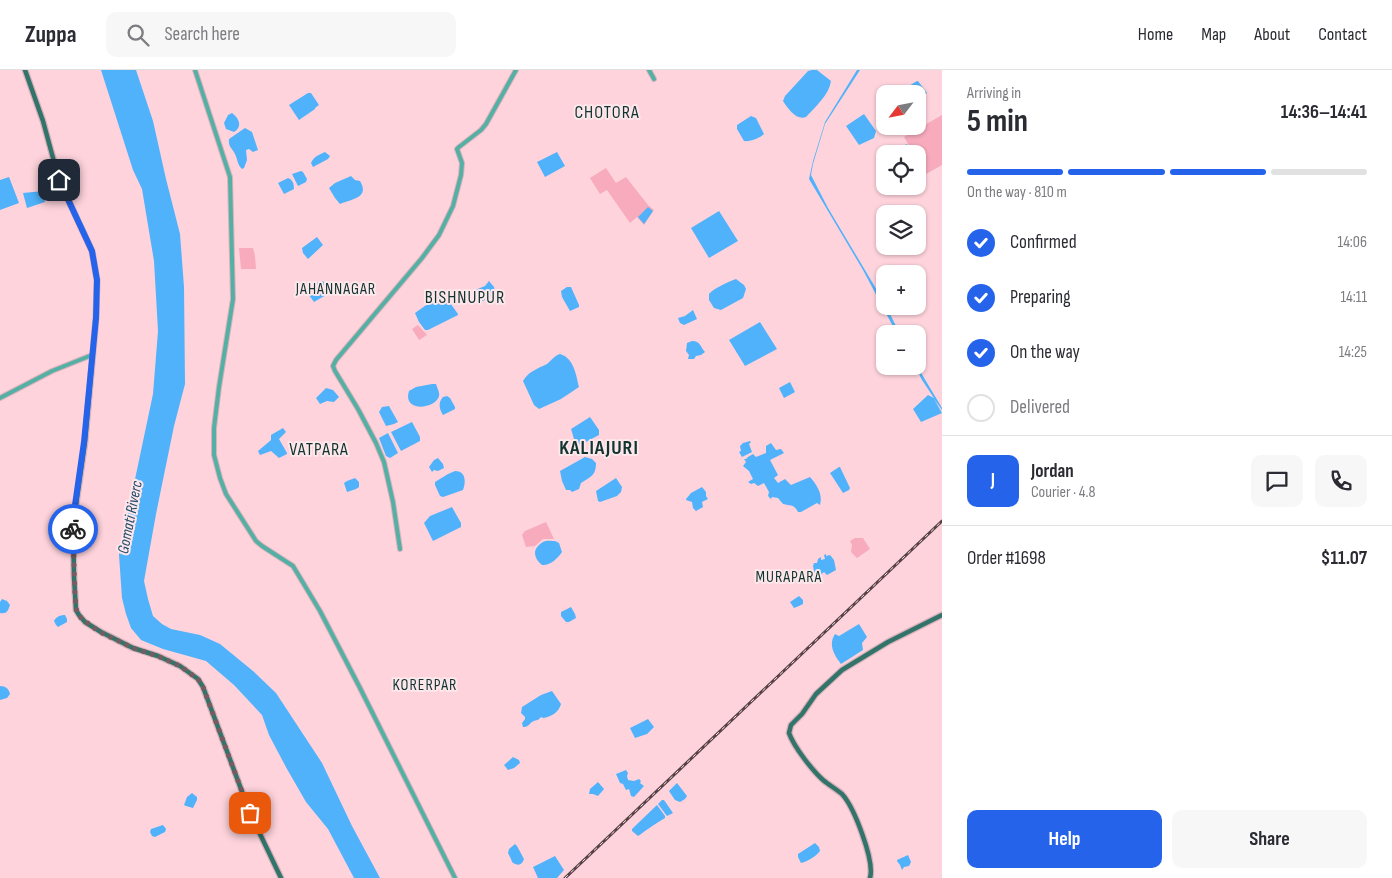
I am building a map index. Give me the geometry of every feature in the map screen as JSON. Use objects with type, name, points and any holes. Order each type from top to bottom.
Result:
[{"type":"main road","points":[[25,70],[59,180],[92,251],[97,288],[96,318],[84,442],[73,526],[77,613],[85,622],[100,632],[133,648],[180,666],[198,679],[203,687],[250,813],[281,878]]},
{"type":"main road","points":[[870,878],[871,865],[864,839],[847,801],[814,771],[790,737],[790,728],[816,694],[842,670],[888,642],[942,615]]},
{"type":"street","points":[[195,70],[230,177],[233,299],[218,387],[214,428],[214,454],[220,478],[229,501],[256,540],[293,566],[320,611],[365,696],[454,878]]},
{"type":"street","points":[[400,549],[393,502],[384,462],[376,443],[333,366],[439,235],[452,206],[461,175],[462,163],[457,149],[486,124],[516,70]]},
{"type":"street","points":[[649,70],[654,79]]},
{"type":"street","points":[[0,398],[52,371],[92,355]]},
{"type":"shaded area","points":[[942,115],[942,165],[926,174],[926,145],[909,145],[904,137],[907,135],[926,135],[926,124]]},
{"type":"shaded area","points":[[606,168],[616,183],[626,177],[654,210],[644,225],[637,217],[630,223],[607,190],[600,194],[590,178]]},
{"type":"shaded area","points":[[239,248],[253,248],[256,269],[241,269]]},
{"type":"shaded area","points":[[418,325],[427,335],[419,340],[412,329]]},
{"type":"shaded area","points":[[546,522],[554,539],[543,539],[535,546],[526,547],[522,535],[525,531]]},
{"type":"shaded area","points":[[855,538],[863,538],[870,549],[857,558],[851,552],[852,545],[850,541]]},
{"type":"water","name":"Gomati Riverc","points":[[101,70],[136,70],[153,121],[180,234],[184,287],[185,384],[174,426],[144,581],[153,616],[171,629],[200,635],[220,644],[276,693],[322,763],[352,826],[380,878],[354,878],[328,829],[306,802],[287,769],[269,735],[262,715],[234,685],[206,661],[163,649],[141,640],[131,628],[126,614],[122,598],[119,555],[153,394],[158,331],[154,261],[142,189],[133,170]]},
{"type":"water","points":[[817,70],[831,81],[828,91],[821,101],[803,118],[796,116],[790,111],[783,101],[785,96],[808,71]]},
{"type":"water","points":[[857,70],[860,70],[825,124],[811,175],[828,208],[876,289],[876,294],[809,179],[813,161],[825,122]]},
{"type":"water","points":[[918,81],[921,85],[910,85]]},
{"type":"water","points":[[311,93],[319,105],[299,120],[289,105]]},
{"type":"water","points":[[232,113],[239,122],[237,130],[234,132],[226,129],[224,123],[228,115]]},
{"type":"water","points":[[864,114],[876,131],[874,138],[859,145],[846,126]]},
{"type":"water","points":[[751,116],[756,118],[764,134],[755,139],[744,141],[737,129],[737,125]]},
{"type":"water","points":[[245,128],[252,132],[258,150],[253,152],[249,149],[246,150],[247,160],[242,169],[230,146],[229,139]]},
{"type":"water","points":[[325,152],[330,156],[328,159],[313,167],[311,163],[314,159]]},
{"type":"water","points":[[557,152],[565,166],[545,177],[537,162]]},
{"type":"water","points":[[301,171],[307,179],[306,182],[298,186],[292,174]]},
{"type":"water","points":[[351,176],[355,180],[360,181],[363,191],[358,197],[340,204],[329,188],[335,183]]},
{"type":"water","points":[[9,177],[19,203],[0,210],[0,180]]},
{"type":"water","points":[[288,178],[293,182],[294,189],[284,194],[278,183]]},
{"type":"water","points":[[43,191],[45,202],[27,208],[23,193]]},
{"type":"water","points":[[648,207],[653,211],[644,224],[638,217]]},
{"type":"water","points":[[719,211],[738,241],[709,258],[691,228]]},
{"type":"water","points":[[317,237],[323,245],[308,259],[303,253],[302,248]]},
{"type":"water","points":[[736,279],[746,289],[743,298],[721,310],[714,308],[709,300],[709,294],[725,283]]},
{"type":"water","points":[[323,281],[330,290],[326,295],[314,302],[306,291],[316,283]]},
{"type":"water","points":[[489,281],[494,287],[495,293],[490,298],[482,301],[480,296],[476,297],[473,293],[475,290],[485,286]]},
{"type":"water","points":[[571,287],[579,305],[579,307],[570,311],[562,297],[561,291]]},
{"type":"water","points":[[443,293],[458,315],[425,330],[415,313]]},
{"type":"water","points":[[693,310],[697,319],[684,325],[680,323],[678,318],[685,316]]},
{"type":"water","points":[[887,315],[890,315],[896,325],[892,325]]},
{"type":"water","points":[[760,322],[777,349],[745,366],[729,340]]},
{"type":"water","points":[[692,341],[699,343],[705,352],[694,359],[688,359],[687,343]]},
{"type":"water","points":[[560,354],[565,356],[571,363],[579,387],[561,399],[539,409],[534,405],[523,381],[531,373]]},
{"type":"water","points":[[920,375],[922,375],[942,408],[942,410],[934,399],[942,413],[921,422],[913,409],[928,395],[934,398]]},
{"type":"water","points":[[790,382],[795,392],[784,398],[779,388]]},
{"type":"water","points":[[436,384],[439,392],[437,400],[432,404],[420,407],[410,403],[408,398],[409,391],[416,387]]},
{"type":"water","points":[[326,388],[333,390],[339,397],[334,402],[327,401],[320,404],[316,398]]},
{"type":"water","points":[[447,396],[450,398],[455,409],[443,415],[440,403],[443,397]]},
{"type":"water","points":[[389,406],[398,422],[386,426],[379,412],[382,407]]},
{"type":"water","points":[[590,417],[599,430],[599,435],[580,445],[574,439],[571,429]]},
{"type":"water","points":[[412,422],[420,437],[420,441],[401,451],[391,432]]},
{"type":"water","points":[[283,428],[286,432],[279,439],[287,454],[279,458],[271,451],[260,455],[258,451],[271,440],[271,435]]},
{"type":"water","points":[[388,433],[398,453],[390,458],[386,456],[379,438]]},
{"type":"water","points":[[750,441],[749,444],[752,452],[742,457],[739,452],[741,451],[740,446]]},
{"type":"water","points":[[771,443],[776,450],[781,449],[784,453],[770,460],[778,475],[774,478],[778,483],[785,479],[791,485],[810,477],[819,490],[821,497],[820,505],[817,503],[798,512],[794,506],[783,504],[778,498],[772,497],[771,499],[768,496],[769,492],[764,483],[758,486],[748,482],[753,479],[749,471],[743,466],[746,462],[744,459],[753,454],[756,457],[766,453],[766,446]]},
{"type":"water","points":[[585,457],[592,459],[596,463],[594,473],[581,483],[579,489],[572,492],[566,490],[560,471]]},
{"type":"water","points":[[438,458],[444,468],[432,472],[429,467]]},
{"type":"water","points":[[839,467],[850,488],[843,493],[830,473]]},
{"type":"water","points":[[455,471],[459,471],[463,475],[465,484],[463,490],[443,497],[440,496],[435,482]]},
{"type":"water","points":[[355,478],[359,482],[359,487],[347,492],[344,483]]},
{"type":"water","points":[[616,478],[622,487],[621,492],[617,496],[598,501],[596,491]]},
{"type":"water","points":[[702,487],[708,499],[702,502],[703,507],[696,511],[693,508],[692,502],[686,499],[691,493]]},
{"type":"water","points":[[452,507],[461,523],[461,527],[433,541],[424,523],[430,516]]},
{"type":"water","points":[[544,541],[559,543],[562,552],[551,563],[542,565],[535,556],[535,550]]},
{"type":"water","points":[[826,554],[826,556],[830,555],[834,560],[836,570],[827,575],[824,572],[817,578],[814,572],[810,571],[814,571],[814,563],[817,563],[821,557],[821,560],[825,559],[824,555]]},
{"type":"water","points":[[799,596],[803,600],[803,604],[794,608],[790,602]]},
{"type":"water","points":[[2,599],[10,605],[7,612],[0,613],[0,602]]},
{"type":"water","points":[[571,607],[576,618],[566,622],[561,616],[561,612]]},
{"type":"water","points":[[65,615],[67,622],[58,627],[54,621],[58,616]]},
{"type":"water","points":[[859,624],[867,637],[862,643],[863,650],[841,664],[833,650],[833,638],[835,634],[839,636]]},
{"type":"water","points":[[0,686],[7,688],[10,694],[7,698],[0,700]]},
{"type":"water","points":[[552,691],[561,704],[557,712],[543,718],[541,717],[523,727],[522,723],[525,717],[521,713],[522,707],[541,695]]},
{"type":"water","points":[[648,719],[654,727],[647,734],[635,738],[630,728]]},
{"type":"water","points":[[513,757],[519,760],[520,763],[508,770],[504,765]]},
{"type":"water","points":[[626,770],[628,780],[634,781],[639,779],[640,783],[644,786],[634,797],[631,796],[629,789],[626,790],[623,784],[620,783],[616,774]]},
{"type":"water","points":[[598,782],[604,789],[598,796],[589,794],[590,789]]},
{"type":"water","points":[[677,783],[687,796],[680,802],[675,800],[669,791]]},
{"type":"water","points":[[192,793],[197,797],[193,808],[184,805],[187,797]]},
{"type":"water","points":[[664,800],[673,813],[667,816],[658,804]]},
{"type":"water","points":[[657,805],[665,818],[638,836],[632,829]]},
{"type":"water","points":[[163,825],[166,829],[165,832],[155,837],[152,836],[151,829]]},
{"type":"water","points":[[815,843],[820,851],[801,863],[798,854]]},
{"type":"water","points":[[515,844],[524,859],[519,865],[512,862],[508,853],[509,849]]},
{"type":"water","points":[[908,855],[911,862],[909,866],[904,867],[902,870],[897,860]]},
{"type":"water","points":[[555,856],[564,870],[557,878],[538,878],[533,867]]},
{"type":"railway","points":[[565,878],[942,521]]},
{"type":"way so far","points":[[73,529],[77,613],[85,622],[100,632],[133,648],[180,666],[198,679],[203,687],[250,813]]},
{"type":"district","name":"CHOTORA","points":[[607,112]]},
{"type":"district","name":"JAHANNAGAR","points":[[336,288]]},
{"type":"district","name":"BISHNUPUR","points":[[465,297]]},
{"type":"district","name":"KALIAJURI","points":[[599,447]]},
{"type":"district","name":"VATPARA","points":[[319,449]]},
{"type":"district","name":"MURAPARA","points":[[789,576]]},
{"type":"district","name":"KORERPAR","points":[[425,684]]},
{"type":"route","points":[[59,180],[92,251],[97,280],[96,318],[90,366],[88,406],[73,529]]}]
